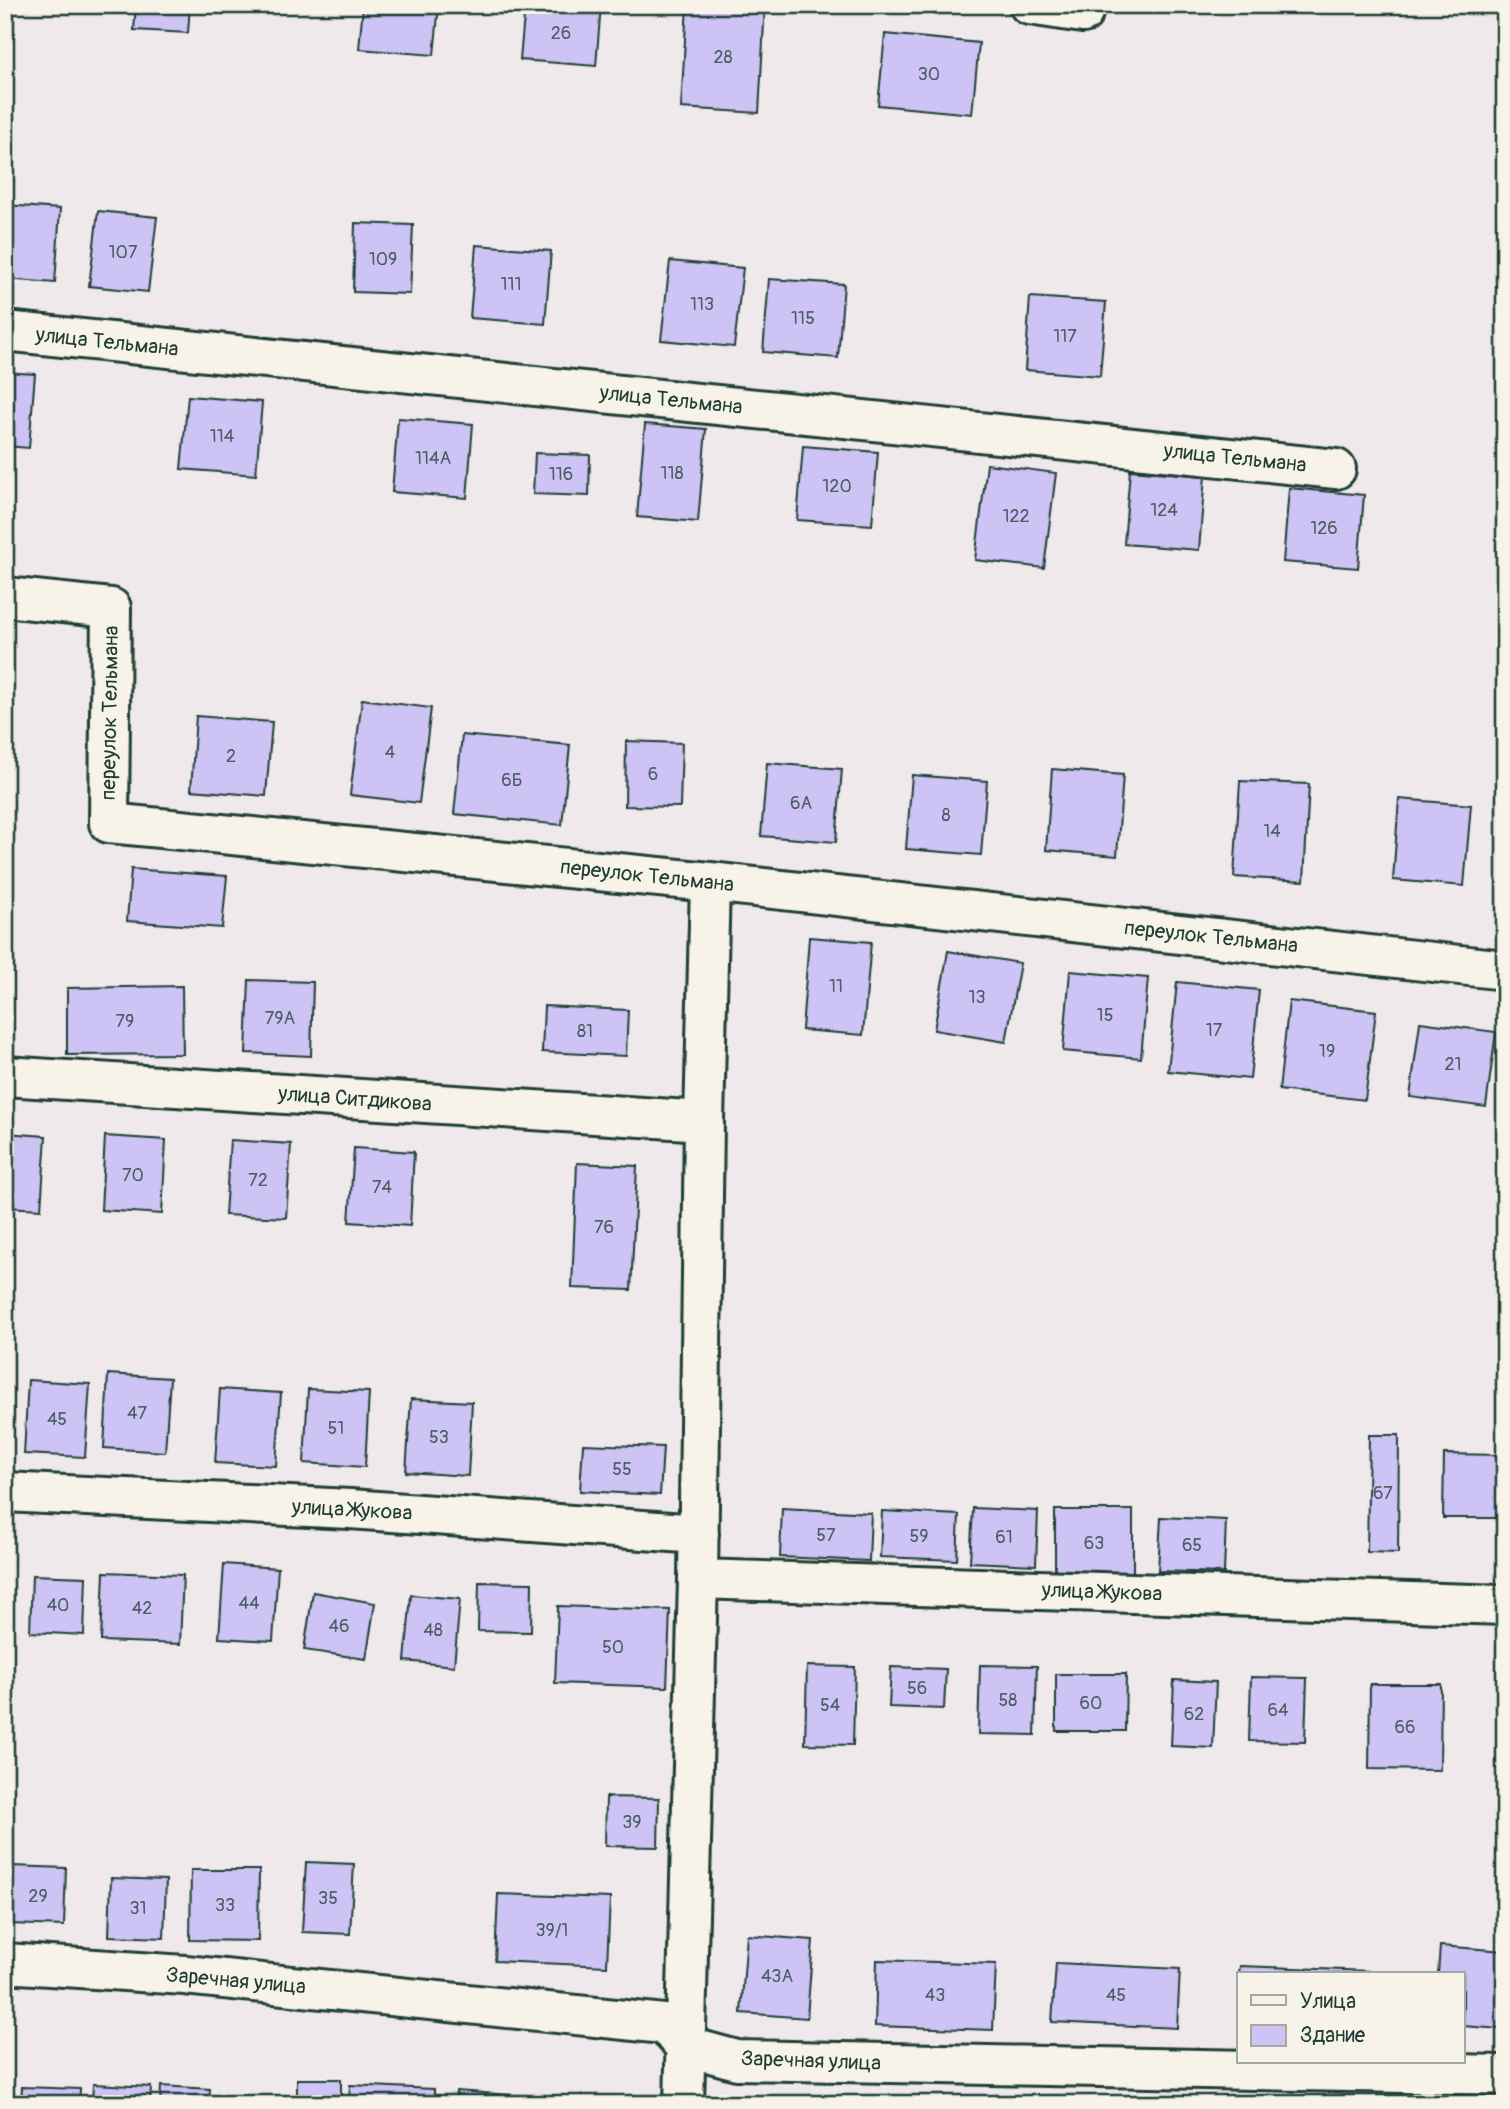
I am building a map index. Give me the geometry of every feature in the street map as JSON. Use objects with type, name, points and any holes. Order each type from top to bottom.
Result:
[{"type":"street","points":[[1029,5],[1083,13]]},
{"type":"street","name":"улица Тельмана","points":[[5,331],[1336,469]]},
{"type":"street","name":"переулок Тельмана","points":[[5,597],[111,608],[109,823],[710,882],[1505,970]]},
{"type":"street","points":[[684,2104],[699,1534],[710,882]]},
{"type":"street","name":"улица Ситдикова","points":[[5,1076],[704,1121]]},
{"type":"street","name":"улица Жукова","points":[[5,1492],[351,1510],[699,1534]]},
{"type":"street","name":"улица Жукова","points":[[698,1579],[1505,1605]]},
{"type":"street","name":"Заречная улица","points":[[5,1963],[185,1975],[664,2024],[685,2046],[737,2060],[1505,2075]]},
{"type":"building","points":[[136,5],[190,5],[188,33],[134,30]]},
{"type":"building","points":[[363,5],[439,5],[434,55],[359,49]]},
{"type":"building","points":[[525,5],[601,5],[596,66],[520,60]]},
{"type":"building","points":[[687,5],[765,5],[759,113],[681,108]]},
{"type":"building","points":[[885,34],[979,43],[972,114],[878,105]]},
{"type":"building","points":[[5,205],[60,209],[55,283],[5,279]]},
{"type":"building","points":[[98,211],[157,217],[148,292],[89,286]]},
{"type":"building","points":[[355,223],[413,225],[410,294],[353,292]]},
{"type":"building","points":[[476,245],[551,251],[545,324],[470,318]]},
{"type":"building","points":[[670,261],[743,268],[734,347],[661,340]]},
{"type":"building","points":[[769,279],[844,284],[838,358],[763,352]]},
{"type":"building","points":[[1030,297],[1106,302],[1100,376],[1025,370]]},
{"type":"building","points":[[5,372],[35,374],[29,448],[5,446]]},
{"type":"building","points":[[188,396],[262,402],[256,475],[181,469]]},
{"type":"building","points":[[398,418],[473,424],[467,498],[392,492]]},
{"type":"building","points":[[645,424],[706,429],[698,522],[637,517]]},
{"type":"building","points":[[803,446],[878,452],[872,525],[797,520]]},
{"type":"building","points":[[535,453],[590,455],[589,496],[533,494]]},
{"type":"building","points":[[987,464],[1056,473],[1044,568],[975,560]]},
{"type":"building","points":[[1130,470],[1205,476],[1199,550],[1124,544]]},
{"type":"building","points":[[1289,488],[1364,495],[1358,568],[1283,562]]},
{"type":"building","points":[[362,699],[431,708],[419,803],[350,795]]},
{"type":"building","points":[[196,716],[272,722],[266,796],[191,790]]},
{"type":"building","points":[[462,735],[570,745],[562,825],[454,814]]},
{"type":"building","points":[[626,741],[682,743],[680,807],[625,806]]},
{"type":"building","points":[[767,763],[842,769],[836,842],[761,836]]},
{"type":"building","points":[[1052,769],[1123,775],[1117,856],[1046,850]]},
{"type":"building","points":[[912,775],[987,781],[981,855],[906,849]]},
{"type":"building","points":[[1240,781],[1309,784],[1304,881],[1234,877]]},
{"type":"building","points":[[1399,799],[1471,805],[1464,886],[1393,880]]},
{"type":"building","points":[[131,869],[227,876],[222,928],[127,921]]},
{"type":"building","points":[[809,937],[871,942],[863,1035],[802,1030]]},
{"type":"building","points":[[948,951],[1020,963],[1006,1042],[934,1030]]},
{"type":"building","points":[[1070,971],[1148,978],[1141,1058],[1063,1051]]},
{"type":"building","points":[[249,980],[313,982],[311,1056],[246,1053]]},
{"type":"building","points":[[1177,982],[1259,990],[1250,1079],[1168,1071]]},
{"type":"building","points":[[182,986],[183,1054],[67,1055],[67,988]]},
{"type":"building","points":[[1289,1001],[1376,1011],[1365,1100],[1279,1090]]},
{"type":"building","points":[[544,1006],[628,1010],[626,1056],[542,1052]]},
{"type":"building","points":[[1420,1022],[1496,1032],[1486,1107],[1410,1097]]},
{"type":"building","points":[[5,1133],[46,1136],[41,1209],[5,1207]]},
{"type":"building","points":[[105,1136],[166,1140],[162,1214],[101,1210]]},
{"type":"building","points":[[230,1140],[291,1144],[286,1218],[225,1215]]},
{"type":"building","points":[[354,1148],[414,1152],[410,1226],[349,1222]]},
{"type":"building","points":[[577,1163],[637,1166],[631,1290],[572,1288]]},
{"type":"building","points":[[108,1374],[170,1378],[165,1452],[104,1448]]},
{"type":"building","points":[[28,1380],[90,1384],[85,1457],[24,1454]]},
{"type":"building","points":[[220,1389],[281,1393],[276,1466],[215,1463]]},
{"type":"building","points":[[308,1389],[369,1392],[365,1467],[304,1463]]},
{"type":"building","points":[[411,1399],[472,1402],[468,1476],[406,1472]]},
{"type":"building","points":[[1369,1435],[1399,1435],[1398,1553],[1367,1552]]},
{"type":"building","points":[[583,1444],[663,1447],[660,1495],[580,1491]]},
{"type":"building","points":[[1444,1454],[1505,1455],[1505,1518],[1443,1518]]},
{"type":"building","points":[[782,1508],[871,1513],[869,1561],[780,1557]]},
{"type":"building","points":[[973,1508],[1038,1511],[1036,1565],[970,1562]]},
{"type":"building","points":[[1055,1510],[1133,1510],[1133,1576],[1055,1576]]},
{"type":"building","points":[[882,1511],[959,1515],[957,1560],[880,1557]]},
{"type":"building","points":[[1161,1517],[1226,1520],[1224,1573],[1158,1571]]},
{"type":"building","points":[[224,1564],[278,1568],[273,1641],[219,1638]]},
{"type":"building","points":[[104,1572],[183,1575],[180,1644],[101,1641]]},
{"type":"building","points":[[32,1575],[86,1577],[84,1635],[30,1632]]},
{"type":"building","points":[[479,1582],[532,1583],[531,1632],[478,1631]]},
{"type":"building","points":[[313,1592],[375,1603],[366,1659],[304,1650]]},
{"type":"building","points":[[411,1595],[460,1599],[454,1666],[405,1661]]},
{"type":"building","points":[[558,1606],[670,1610],[667,1687],[555,1683]]},
{"type":"building","points":[[980,1665],[1037,1666],[1035,1735],[978,1734]]},
{"type":"building","points":[[807,1666],[855,1667],[853,1745],[805,1744]]},
{"type":"building","points":[[891,1667],[946,1669],[944,1709],[889,1707]]},
{"type":"building","points":[[1056,1674],[1126,1674],[1125,1731],[1056,1731]]},
{"type":"building","points":[[1251,1677],[1307,1678],[1305,1742],[1249,1741]]},
{"type":"building","points":[[1174,1680],[1216,1682],[1213,1748],[1171,1746]]},
{"type":"building","points":[[1370,1684],[1441,1684],[1440,1770],[1369,1769]]},
{"type":"building","points":[[606,1797],[659,1798],[658,1847],[605,1846]]},
{"type":"building","points":[[306,1862],[354,1864],[350,1934],[302,1932]]},
{"type":"building","points":[[12,1866],[66,1868],[64,1926],[10,1924]]},
{"type":"building","points":[[191,1870],[259,1870],[258,1941],[190,1940]]},
{"type":"building","points":[[111,1878],[166,1880],[164,1938],[109,1936]]},
{"type":"building","points":[[498,1894],[610,1898],[607,1966],[495,1961]]},
{"type":"building","points":[[747,1935],[813,1940],[807,2018],[741,2013]]},
{"type":"building","points":[[1440,1946],[1505,1951],[1501,2029],[1464,2026],[1464,1972],[1438,1972]]},
{"type":"building","points":[[877,1960],[996,1964],[993,2030],[875,2026]]},
{"type":"building","points":[[1056,1963],[1180,1969],[1177,2028],[1052,2022]]},
{"type":"building","points":[[1240,1966],[1369,1971],[1369,1972],[1239,1972]]},
{"type":"building","points":[[297,2079],[341,2079],[341,2104],[297,2104]]},
{"type":"building","points":[[93,2084],[151,2087],[150,2104],[92,2104]]},
{"type":"building","points":[[350,2085],[434,2089],[434,2104],[349,2104]]},
{"type":"building","points":[[161,2086],[210,2089],[209,2104],[160,2104]]},
{"type":"building","points":[[22,2087],[80,2089],[79,2104],[21,2104]]},
{"type":"building","points":[[456,2091],[525,2096],[524,2104],[455,2104]]}]
